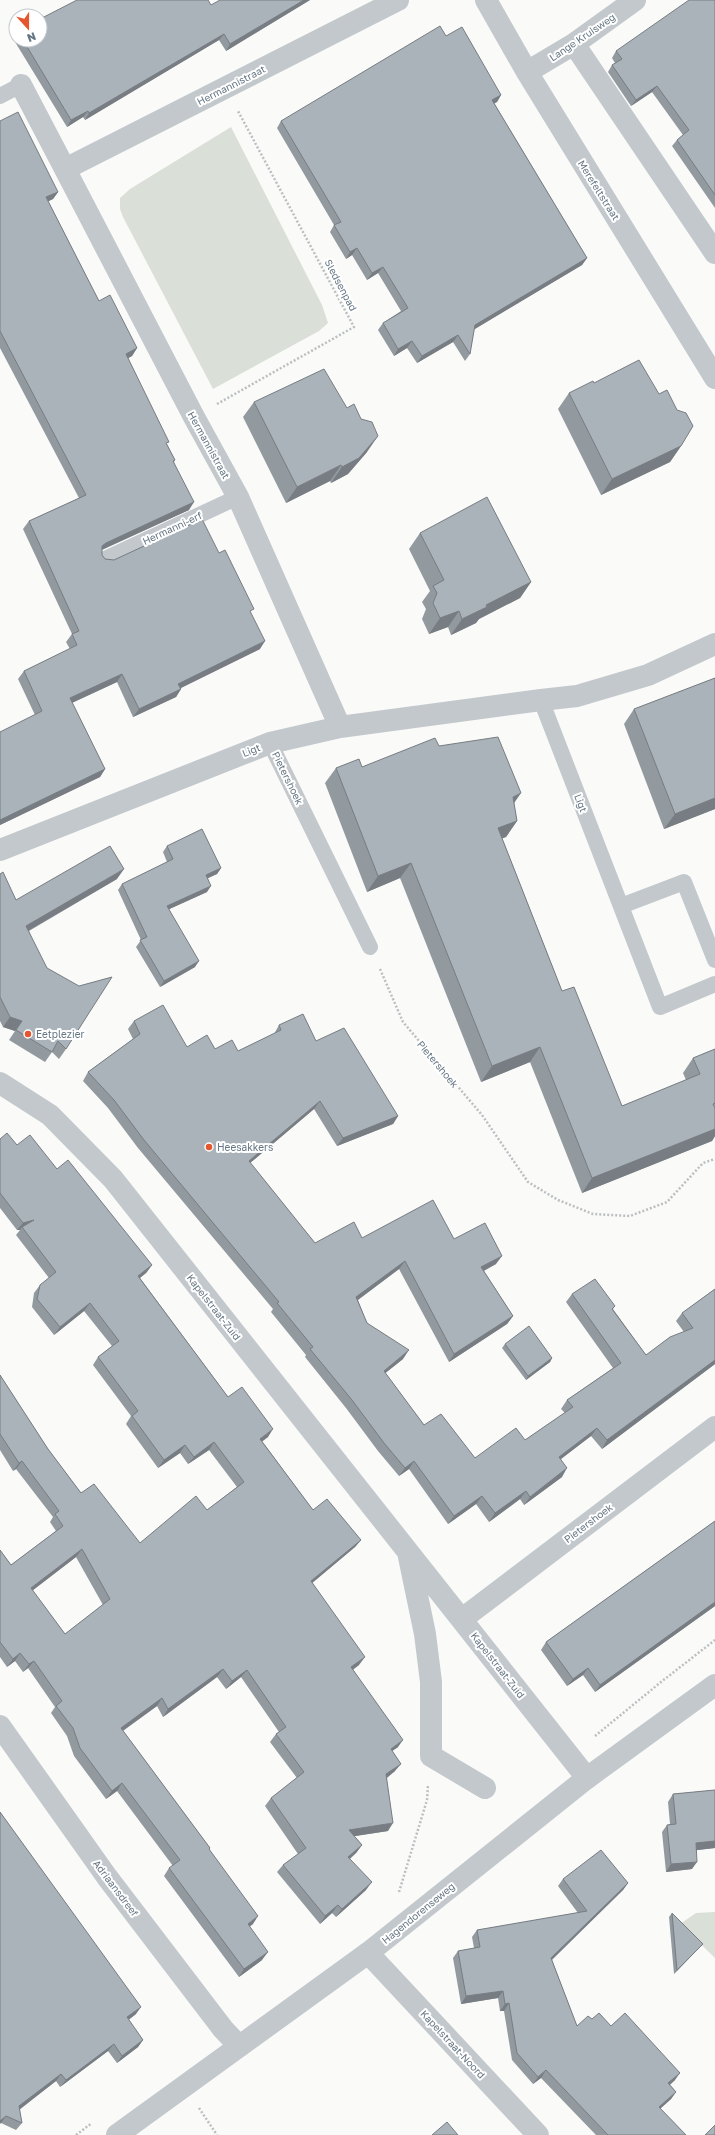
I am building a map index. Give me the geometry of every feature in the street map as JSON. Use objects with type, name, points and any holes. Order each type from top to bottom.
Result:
[{"type":"street","name":"Hermannistraat","points":[[65,169],[398,0]]},
{"type":"street","name":"Merefeltstraat","points":[[486,0],[527,72],[715,378]]},
{"type":"street","name":"Lange Kruisweg","points":[[527,72],[574,44],[635,0]]},
{"type":"street","points":[[574,44],[715,253]]},
{"type":"street","name":"Hermannistraat","points":[[22,85],[194,417],[238,497],[340,727]]},
{"type":"street","name":"Ligt","points":[[0,850],[270,742],[340,727],[577,696],[648,675],[715,644]]},
{"type":"street","name":"Kapelstraat-Zuid","points":[[0,1083],[50,1114],[113,1179],[587,1778]]},
{"type":"street","name":"Pietershoek","points":[[462,1619],[715,1427]]},
{"type":"street","name":"Kapelstraat-Zuid","points":[[408,1552],[425,1634],[431,1682],[431,1756]]},
{"type":"street","name":"Hagendorenseweg","points":[[117,2135],[368,1953],[587,1778],[715,1686]]},
{"type":"street","name":"Adriaansdreef","points":[[0,1726],[107,1876],[223,2029],[239,2046]]},
{"type":"street","points":[[431,1756],[485,1788]]},
{"type":"street","name":"Kapelstraat-Noord","points":[[368,1953],[538,2135]]},
{"type":"lane","points":[[0,96],[22,85]]},
{"type":"lane","name":"Hermanni-erf","points":[[105,559],[238,497]]},
{"type":"lane","name":"Ligt","points":[[540,700],[660,1007],[715,984]]},
{"type":"lane","name":"Pietershoek","points":[[270,742],[370,947]]},
{"type":"lane","points":[[621,906],[684,882],[715,960]]},
{"type":"path","name":"Sledsenpad","points":[[194,417],[354,327],[226,87]]},
{"type":"path","name":"Pietershoek","points":[[370,947],[404,1022],[482,1115],[528,1182],[534,1186],[558,1200],[593,1214],[630,1216],[667,1202],[703,1163],[715,1159]]},
{"type":"path","points":[[396,1900],[409,1864],[427,1800],[431,1756]]},
{"type":"path","points":[[197,2104],[217,2135]]},
{"type":"shaded area","points":[[231,127],[322,305],[328,323],[319,331],[213,389],[123,217],[120,209],[120,198],[130,189]]},
{"type":"shaded area","points":[[715,1912],[715,1958],[680,1924],[696,1913]]},
{"type":"building","points":[[77,0],[208,0],[211,5],[220,0],[304,0],[230,44],[224,34],[89,113],[88,111],[71,120],[28,48],[48,48],[48,15]]},
{"type":"building","points":[[689,0],[715,0],[715,195],[677,140],[689,130],[657,86],[636,100],[612,65],[622,59],[616,51]]},
{"type":"building","points":[[440,26],[446,36],[462,27],[501,95],[492,100],[587,258],[475,325],[470,354],[458,335],[422,356],[412,341],[398,349],[383,323],[408,308],[383,267],[372,273],[357,248],[350,252],[334,225],[341,222],[281,121]]},
{"type":"building","points":[[18,112],[58,192],[46,197],[99,301],[110,295],[137,348],[126,354],[169,442],[166,443],[175,460],[173,461],[194,502],[106,543],[102,546],[102,555],[105,559],[114,560],[202,519],[219,553],[225,550],[254,609],[250,611],[265,641],[178,684],[181,689],[139,709],[122,674],[70,698],[105,769],[0,820],[0,732],[42,711],[24,671],[77,645],[72,634],[79,631],[29,521],[86,495],[0,331],[0,121]]},
{"type":"building","points":[[639,360],[659,394],[667,390],[677,410],[686,413],[693,426],[681,446],[612,479],[569,393],[593,381],[594,383]]},
{"type":"building","points":[[324,369],[347,408],[354,404],[361,419],[372,422],[378,436],[359,458],[342,467],[341,465],[297,487],[254,402]]},
{"type":"building","points":[[487,497],[531,582],[486,605],[487,607],[462,619],[459,611],[440,618],[433,603],[437,593],[433,586],[444,580],[420,533]]},
{"type":"building","points":[[715,678],[715,798],[675,814],[634,709]]},
{"type":"building","points":[[498,737],[521,793],[513,797],[517,821],[498,828],[562,991],[574,987],[622,1106],[700,1074],[693,1058],[715,1049],[715,1103],[713,1104],[715,1108],[715,1129],[592,1178],[540,1047],[492,1066],[411,863],[378,876],[336,768],[359,759],[362,767],[435,738],[439,746]]},
{"type":"building","points":[[202,829],[221,868],[206,875],[211,886],[167,906],[199,961],[164,981],[140,940],[147,937],[122,884],[173,859],[167,846]]},
{"type":"building","points":[[110,846],[124,869],[26,926],[47,968],[79,986],[112,977],[66,1049],[58,1041],[52,1052],[16,1030],[22,1021],[10,1017],[0,997],[0,874],[3,872],[16,900]]},
{"type":"building","points":[[163,1005],[187,1047],[207,1035],[215,1049],[232,1040],[238,1051],[281,1030],[279,1025],[303,1014],[316,1041],[344,1028],[398,1116],[343,1138],[320,1101],[249,1161],[315,1243],[354,1222],[362,1238],[433,1200],[454,1239],[485,1223],[502,1256],[481,1267],[513,1316],[454,1354],[405,1261],[356,1297],[367,1323],[409,1350],[384,1371],[424,1425],[441,1414],[475,1458],[516,1428],[525,1440],[573,1407],[567,1400],[621,1363],[572,1294],[595,1279],[615,1306],[612,1309],[646,1355],[670,1337],[693,1328],[682,1313],[715,1289],[715,1360],[607,1440],[597,1428],[559,1457],[567,1468],[530,1497],[526,1491],[495,1513],[482,1496],[454,1516],[414,1461],[405,1468],[384,1443],[352,1400],[310,1349],[313,1347],[277,1303],[279,1302],[144,1140],[114,1100],[88,1072],[140,1034],[134,1021]]},
{"type":"building","points":[[7,1133],[17,1145],[30,1135],[57,1169],[68,1160],[152,1265],[138,1276],[228,1397],[242,1387],[273,1429],[260,1439],[313,1510],[327,1499],[361,1540],[311,1581],[365,1657],[351,1667],[403,1740],[391,1749],[401,1764],[386,1774],[393,1823],[349,1830],[362,1845],[348,1857],[372,1882],[342,1909],[338,1905],[325,1916],[283,1865],[306,1848],[271,1798],[304,1772],[276,1734],[286,1727],[247,1670],[232,1681],[223,1669],[168,1709],[162,1698],[121,1728],[210,1848],[209,1849],[258,1916],[248,1924],[268,1952],[244,1969],[169,1868],[180,1860],[122,1783],[112,1791],[80,1748],[73,1728],[56,1706],[62,1701],[34,1661],[29,1664],[20,1653],[13,1659],[0,1642],[0,1550],[11,1565],[63,1526],[55,1514],[59,1511],[22,1461],[19,1463],[0,1434],[0,1375],[48,1449],[81,1493],[94,1484],[140,1543],[196,1496],[207,1510],[244,1482],[214,1442],[194,1457],[185,1445],[164,1460],[132,1416],[138,1411],[98,1357],[119,1341],[90,1303],[60,1327],[37,1299],[40,1285],[56,1272],[22,1227],[34,1220],[23,1223],[0,1193],[0,1139]],"holes":[[[82,1549],[110,1599],[65,1634],[31,1588]]]},
{"type":"building","points":[[529,1326],[552,1358],[528,1376],[505,1344]]},
{"type":"building","points":[[715,1521],[715,1602],[600,1685],[588,1668],[573,1679],[546,1642]]},
{"type":"building","points":[[715,1790],[715,1841],[696,1843],[697,1862],[671,1864],[667,1825],[676,1824],[673,1794]]},
{"type":"building","points":[[0,1812],[141,2007],[127,2017],[143,2040],[122,2056],[114,2044],[66,2080],[61,2074],[19,2106],[22,2123],[6,2116],[0,2121]]},
{"type":"building","points":[[601,1850],[628,1883],[551,1958],[577,2026],[588,2016],[592,2019],[599,2013],[611,2026],[625,2013],[680,2073],[668,2083],[676,2092],[659,2107],[686,2135],[608,2135],[546,2070],[538,2077],[517,2053],[509,2003],[505,2004],[503,1991],[466,1996],[458,1951],[480,1947],[477,1930],[587,1911],[563,1879]]},
{"type":"building","points":[[672,1913],[703,1944],[677,1970]]},
{"type":"building","points":[[447,2122],[458,2135],[432,2135]]},
{"type":"building","points":[[715,2125],[715,2135],[705,2135]]},
{"type":"place","name":"Eetplezier","points":[[28,1034]]},
{"type":"place","name":"Heesakkers","points":[[209,1147]]}]
